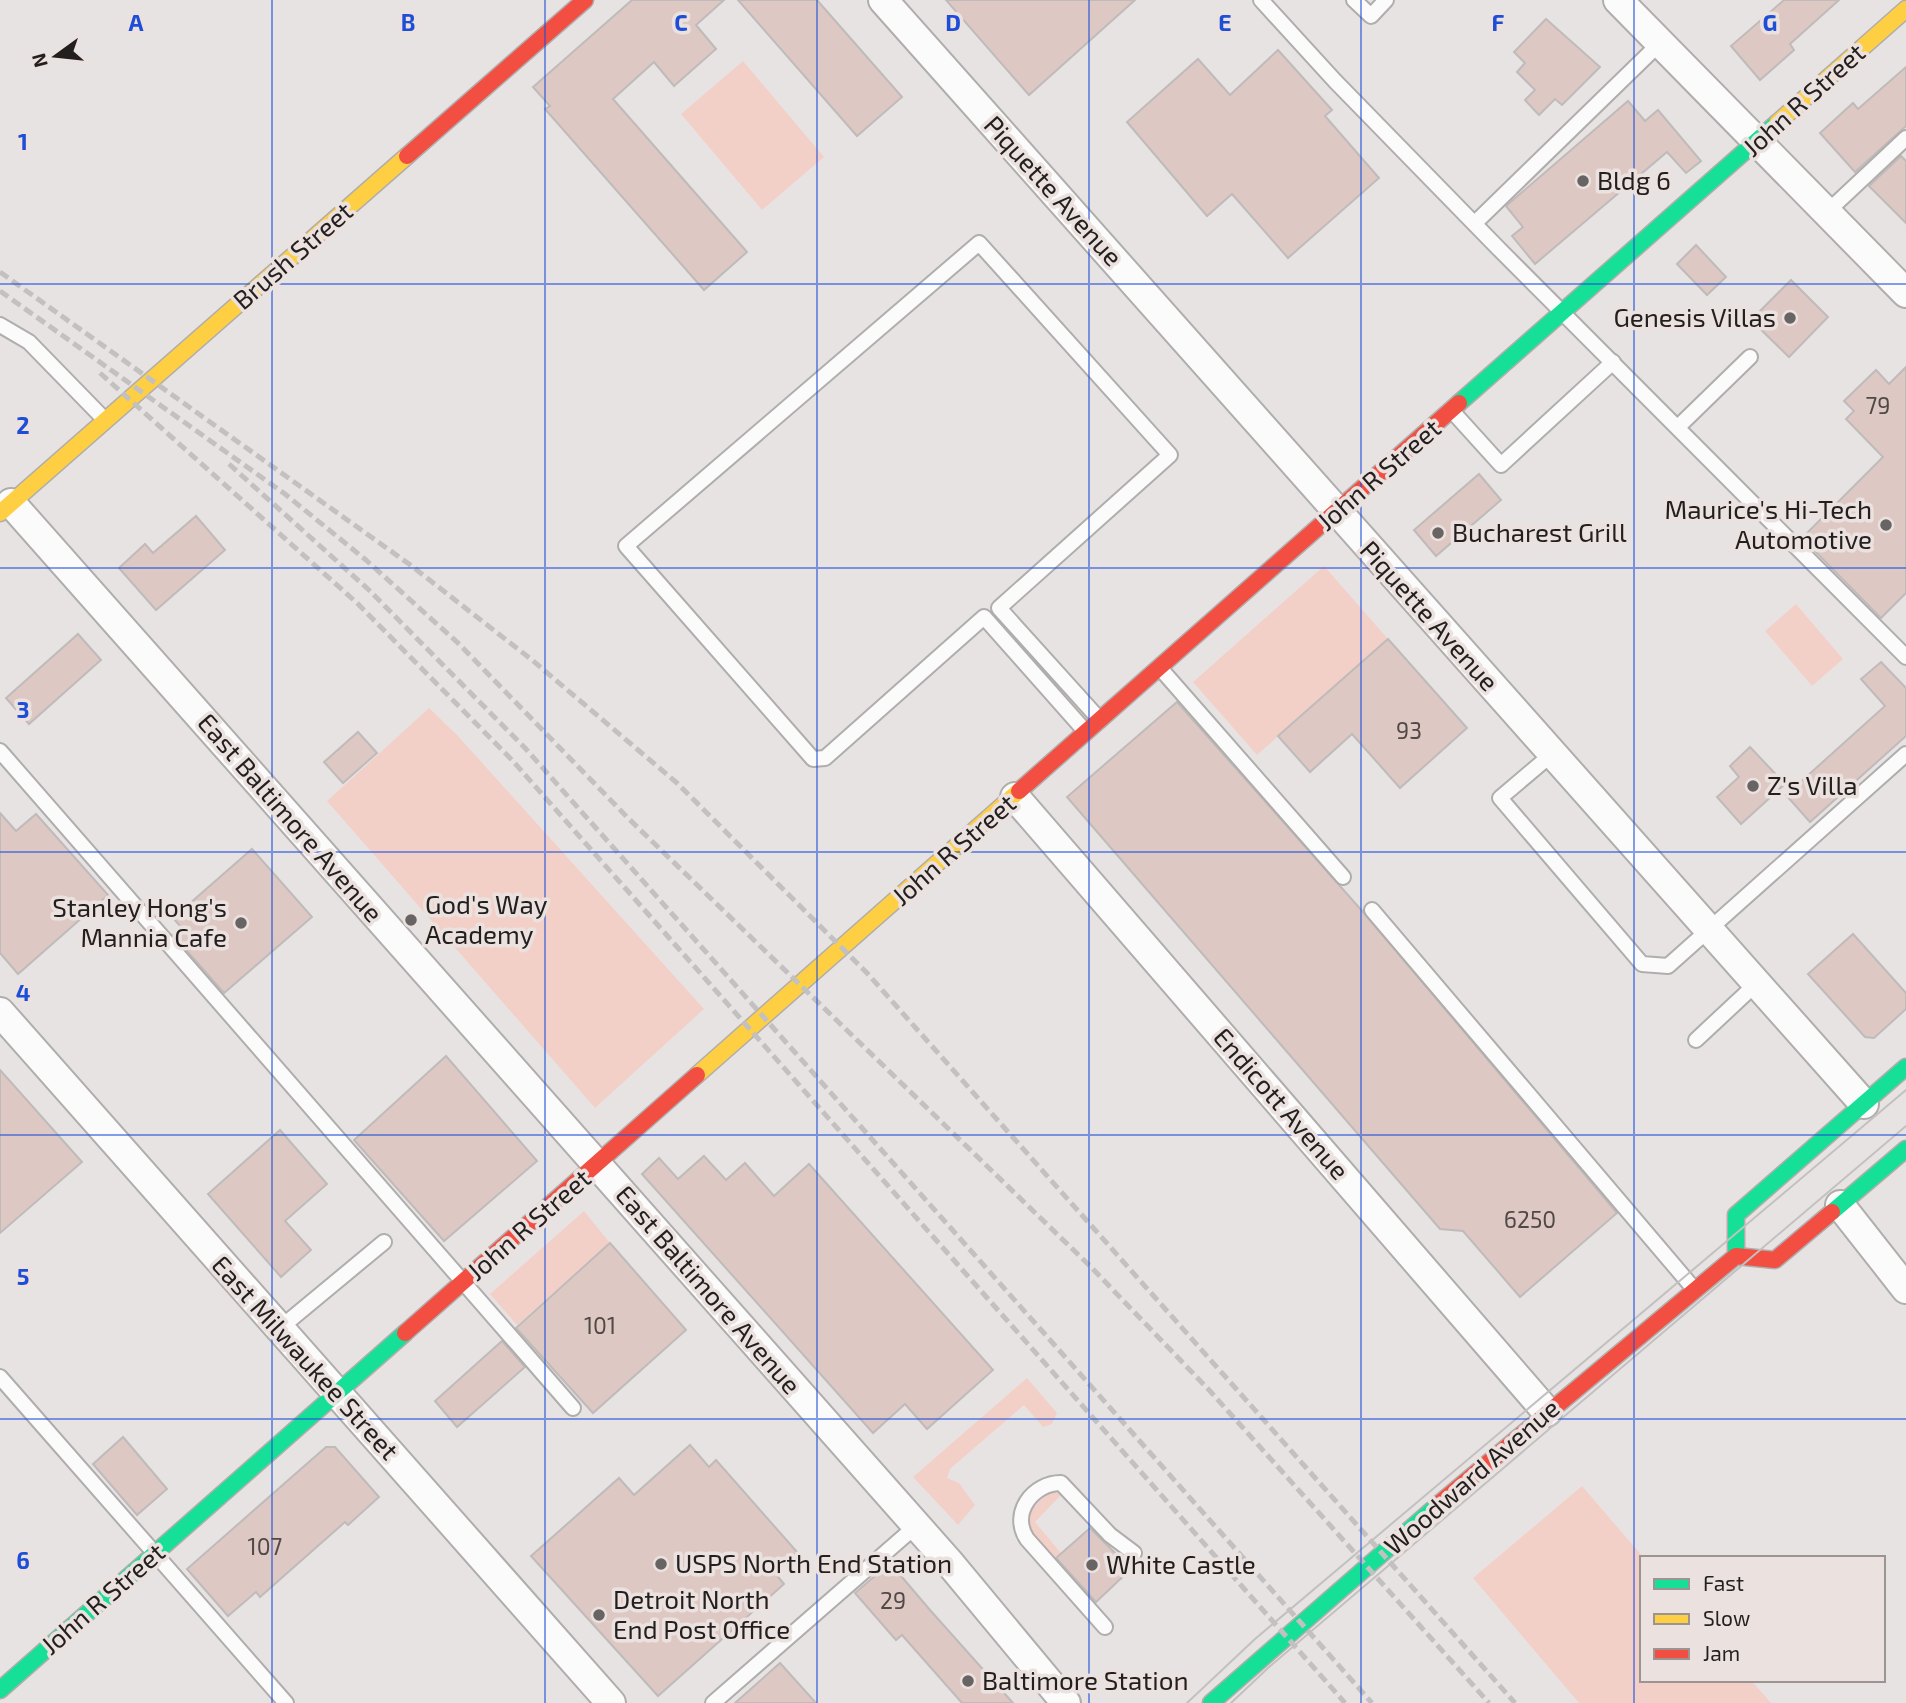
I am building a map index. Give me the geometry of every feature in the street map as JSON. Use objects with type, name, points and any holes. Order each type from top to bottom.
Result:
[{"type":"street","name":"Brush Street","points":[[6,508],[585,0]]},
{"type":"street","name":"Piquette Avenue","points":[[883,0],[1864,1104]]},
{"type":"street","points":[[1618,0],[1906,293]]},
{"type":"street","name":"John R Street","points":[[0,1690],[1906,9]]},
{"type":"street","name":"East Baltimore Avenue","points":[[6,508],[597,1165],[916,1526],[1066,1703]]},
{"type":"street","name":"Endicott Avenue","points":[[1014,797],[1547,1412]]},
{"type":"street","name":"East Milwaukee Street","points":[[0,1012],[611,1703]]},
{"type":"street","points":[[1906,1067],[1736,1215],[1736,1256],[1775,1260],[1906,1149]]},
{"type":"street","points":[[1840,1205],[1906,1289]]},
{"type":"street","name":"Woodward Avenue","points":[[1211,1703],[1547,1412],[1736,1256]]},
{"type":"lane","points":[[1261,0],[1335,81],[1906,657]]},
{"type":"lane","points":[[1354,0],[1371,16],[1386,0]]},
{"type":"lane","points":[[1475,223],[1660,43]]},
{"type":"lane","points":[[1826,213],[1904,143]]},
{"type":"lane","points":[[1087,733],[984,617],[825,758],[813,759],[626,546],[979,243],[1170,455],[999,608],[1101,721]]},
{"type":"lane","points":[[0,325],[29,342],[106,421]]},
{"type":"lane","points":[[1678,427],[1749,357]]},
{"type":"lane","points":[[1452,411],[1501,465],[1613,362]]},
{"type":"lane","points":[[1160,668],[1343,877]]},
{"type":"lane","points":[[0,751],[573,1408]]},
{"type":"lane","points":[[1552,754],[1500,798],[1642,964],[1668,966],[1906,754]]},
{"type":"lane","points":[[1372,910],[1695,1290]]},
{"type":"lane","points":[[1696,1040],[1756,983]]},
{"type":"lane","points":[[279,1329],[384,1242]]},
{"type":"lane","points":[[0,1377],[286,1703]]},
{"type":"lane","points":[[1105,1627],[1027,1539],[1019,1523],[1021,1513],[1043,1486],[1061,1483],[1110,1535],[1134,1553]]},
{"type":"lane","points":[[713,1703],[916,1526]]},
{"type":"shaded area","points":[[743,61],[824,157],[762,210],[681,114]]},
{"type":"shaded area","points":[[1324,566],[1388,639],[1257,755],[1193,682]]},
{"type":"shaded area","points":[[1796,604],[1843,659],[1812,686],[1765,631]]},
{"type":"shaded area","points":[[429,708],[457,735],[704,1009],[595,1108],[327,801]]},
{"type":"shaded area","points":[[584,1211],[610,1243],[517,1325],[490,1294]]},
{"type":"shaded area","points":[[1027,1378],[1057,1413],[1052,1424],[1043,1427],[1024,1405],[950,1469],[947,1478],[959,1483],[975,1505],[958,1525],[913,1477]]},
{"type":"shaded area","points":[[1582,1486],[1642,1556],[1640,1556],[1640,1682],[1753,1682],[1771,1703],[1579,1703],[1473,1578]]},
{"type":"shaded area","points":[[1055,1491],[1061,1495],[1035,1522],[1061,1553],[1055,1558],[1032,1532],[1029,1519],[1037,1504],[1047,1494]]},
{"type":"building","points":[[632,0],[724,0],[696,25],[716,49],[674,86],[654,62],[613,99],[747,252],[704,290],[545,109],[550,106],[533,87]]},
{"type":"building","points":[[738,0],[817,0],[902,97],[857,136]]},
{"type":"building","points":[[946,0],[1135,0],[1029,95]]},
{"type":"building","points":[[1784,0],[1839,0],[1790,44],[1794,50],[1760,80],[1731,46]]},
{"type":"building","points":[[1546,19],[1600,67],[1562,105],[1555,99],[1539,115],[1525,100],[1535,90],[1517,72],[1525,63],[1514,52]]},
{"type":"building","points":[[1278,50],[1332,110],[1325,116],[1379,178],[1288,258],[1232,194],[1207,216],[1127,122],[1198,59],[1230,95]]},
{"type":"building","points":[[1906,67],[1906,126],[1855,172],[1820,133],[1853,103],[1858,109]]},
{"type":"building","name":"Bldg 6","points":[[1628,101],[1645,121],[1658,110],[1701,161],[1686,173],[1667,152],[1535,264],[1512,236],[1523,227],[1506,206]]},
{"type":"building","points":[[1901,156],[1906,161],[1906,223],[1869,186]]},
{"type":"building","points":[[1696,245],[1726,277],[1707,295],[1677,264]]},
{"type":"building","name":"Genesis Villas","points":[[1791,280],[1828,317],[1789,357],[1751,320]]},
{"type":"building","points":[[1906,367],[1906,593],[1881,618],[1802,538],[1883,457],[1846,419],[1854,411],[1844,401],[1876,370],[1889,384]]},
{"type":"building","points":[[1479,474],[1501,500],[1436,556],[1414,530]]},
{"type":"building","points":[[196,516],[225,550],[156,610],[119,568],[145,544],[153,553]]},
{"type":"building","points":[[78,634],[101,660],[29,724],[6,698]]},
{"type":"building","points":[[1388,639],[1467,728],[1400,788],[1352,734],[1310,772],[1278,736]]},
{"type":"building","points":[[1881,662],[1906,688],[1906,736],[1810,822],[1786,795],[1885,706],[1861,679]]},
{"type":"building","points":[[1177,702],[1363,912],[1617,1213],[1520,1297],[1463,1231],[1440,1229],[1067,797]]},
{"type":"building","points":[[358,732],[377,753],[343,783],[324,762]]},
{"type":"building","name":"Z's Villa","points":[[1750,747],[1785,784],[1741,824],[1717,797],[1739,777],[1730,766]]},
{"type":"building","points":[[0,813],[16,831],[36,814],[108,895],[18,974],[0,953]]},
{"type":"building","name":"Stanley Hong's Mannia Cafe","points":[[252,849],[312,917],[224,993],[173,935],[182,928],[173,918]]},
{"type":"building","points":[[1853,934],[1906,993],[1906,1009],[1874,1038],[1865,1037],[1808,974]]},
{"type":"building","points":[[446,1056],[537,1161],[444,1241],[354,1140]]},
{"type":"building","points":[[0,1070],[82,1162],[0,1233]]},
{"type":"building","points":[[280,1130],[327,1184],[285,1221],[311,1250],[281,1277],[208,1194]]},
{"type":"building","points":[[704,1156],[726,1180],[745,1163],[774,1196],[809,1164],[993,1370],[927,1429],[905,1404],[873,1433],[642,1174],[659,1158],[678,1179]]},
{"type":"building","points":[[610,1243],[686,1330],[593,1413],[516,1328]]},
{"type":"building","points":[[502,1341],[525,1367],[457,1427],[435,1401]]},
{"type":"building","points":[[123,1437],[167,1489],[137,1515],[93,1464]]},
{"type":"building","name":"USPS North End Station","points":[[690,1445],[709,1467],[716,1460],[797,1552],[774,1572],[784,1584],[658,1696],[531,1556],[619,1478],[634,1495]]},
{"type":"building","points":[[326,1447],[335,1447],[379,1497],[348,1525],[345,1522],[260,1597],[256,1592],[228,1616],[187,1569]]},
{"type":"building","name":"White Castle","points":[[1090,1528],[1131,1569],[1096,1602],[1056,1558]]},
{"type":"building","points":[[890,1563],[1013,1703],[962,1703],[902,1635],[896,1640],[855,1593]]},
{"type":"building","points":[[780,1663],[816,1703],[735,1703]]},
{"type":"tram line","points":[[1187,1703],[1255,1639],[1906,1090]]},
{"type":"tram line","points":[[1231,1703],[1268,1668],[1906,1126]]},
{"type":"railway","points":[[0,272],[409,564],[532,660],[677,783],[867,973],[1515,1703]]},
{"type":"railway","points":[[0,291],[285,494],[366,560],[458,643],[628,818],[1090,1266],[1210,1391],[1489,1703]]},
{"type":"railway","points":[[100,373],[357,603],[512,760],[1345,1703]]},
{"type":"railway","points":[[229,464],[369,590],[525,748],[1372,1703]]},
{"type":"traffic: fast","points":[[1459,403],[1777,123]]},
{"type":"traffic: fast","points":[[1736,1256],[1736,1215],[1906,1067]]},
{"type":"traffic: fast","points":[[1832,1212],[1906,1149]]},
{"type":"traffic: fast","points":[[0,1690],[405,1333]]},
{"type":"traffic: fast","points":[[1211,1703],[1440,1503]]},
{"type":"traffic: slow","points":[[1777,123],[1906,9]]},
{"type":"traffic: slow","points":[[0,513],[407,156]]},
{"type":"traffic: slow","points":[[697,1075],[1019,791]]},
{"type":"traffic: jam","points":[[407,156],[585,0]]},
{"type":"traffic: jam","points":[[1019,791],[1459,403]]},
{"type":"traffic: jam","points":[[405,1333],[697,1075]]},
{"type":"traffic: jam","points":[[1440,1503],[1736,1256],[1775,1260],[1832,1212]]},
{"type":"place","name":"Bldg 6","points":[[1583,181]]},
{"type":"place","name":"Genesis Villas","points":[[1790,318]]},
{"type":"place","name":"Maurice's Hi-Tech Automotive","points":[[1886,525]]},
{"type":"place","name":"Bucharest Grill","points":[[1438,533]]},
{"type":"place","name":"Z's Villa","points":[[1753,786]]},
{"type":"place","name":"God's Way Academy","points":[[411,920]]},
{"type":"place","name":"Stanley Hong's Mannia Cafe","points":[[241,923]]},
{"type":"place","name":"USPS North End Station","points":[[661,1564]]},
{"type":"place","name":"White Castle","points":[[1092,1565]]},
{"type":"place","name":"Detroit North End Post Office","points":[[599,1615]]},
{"type":"place","name":"Baltimore Station","points":[[968,1681]]}]
